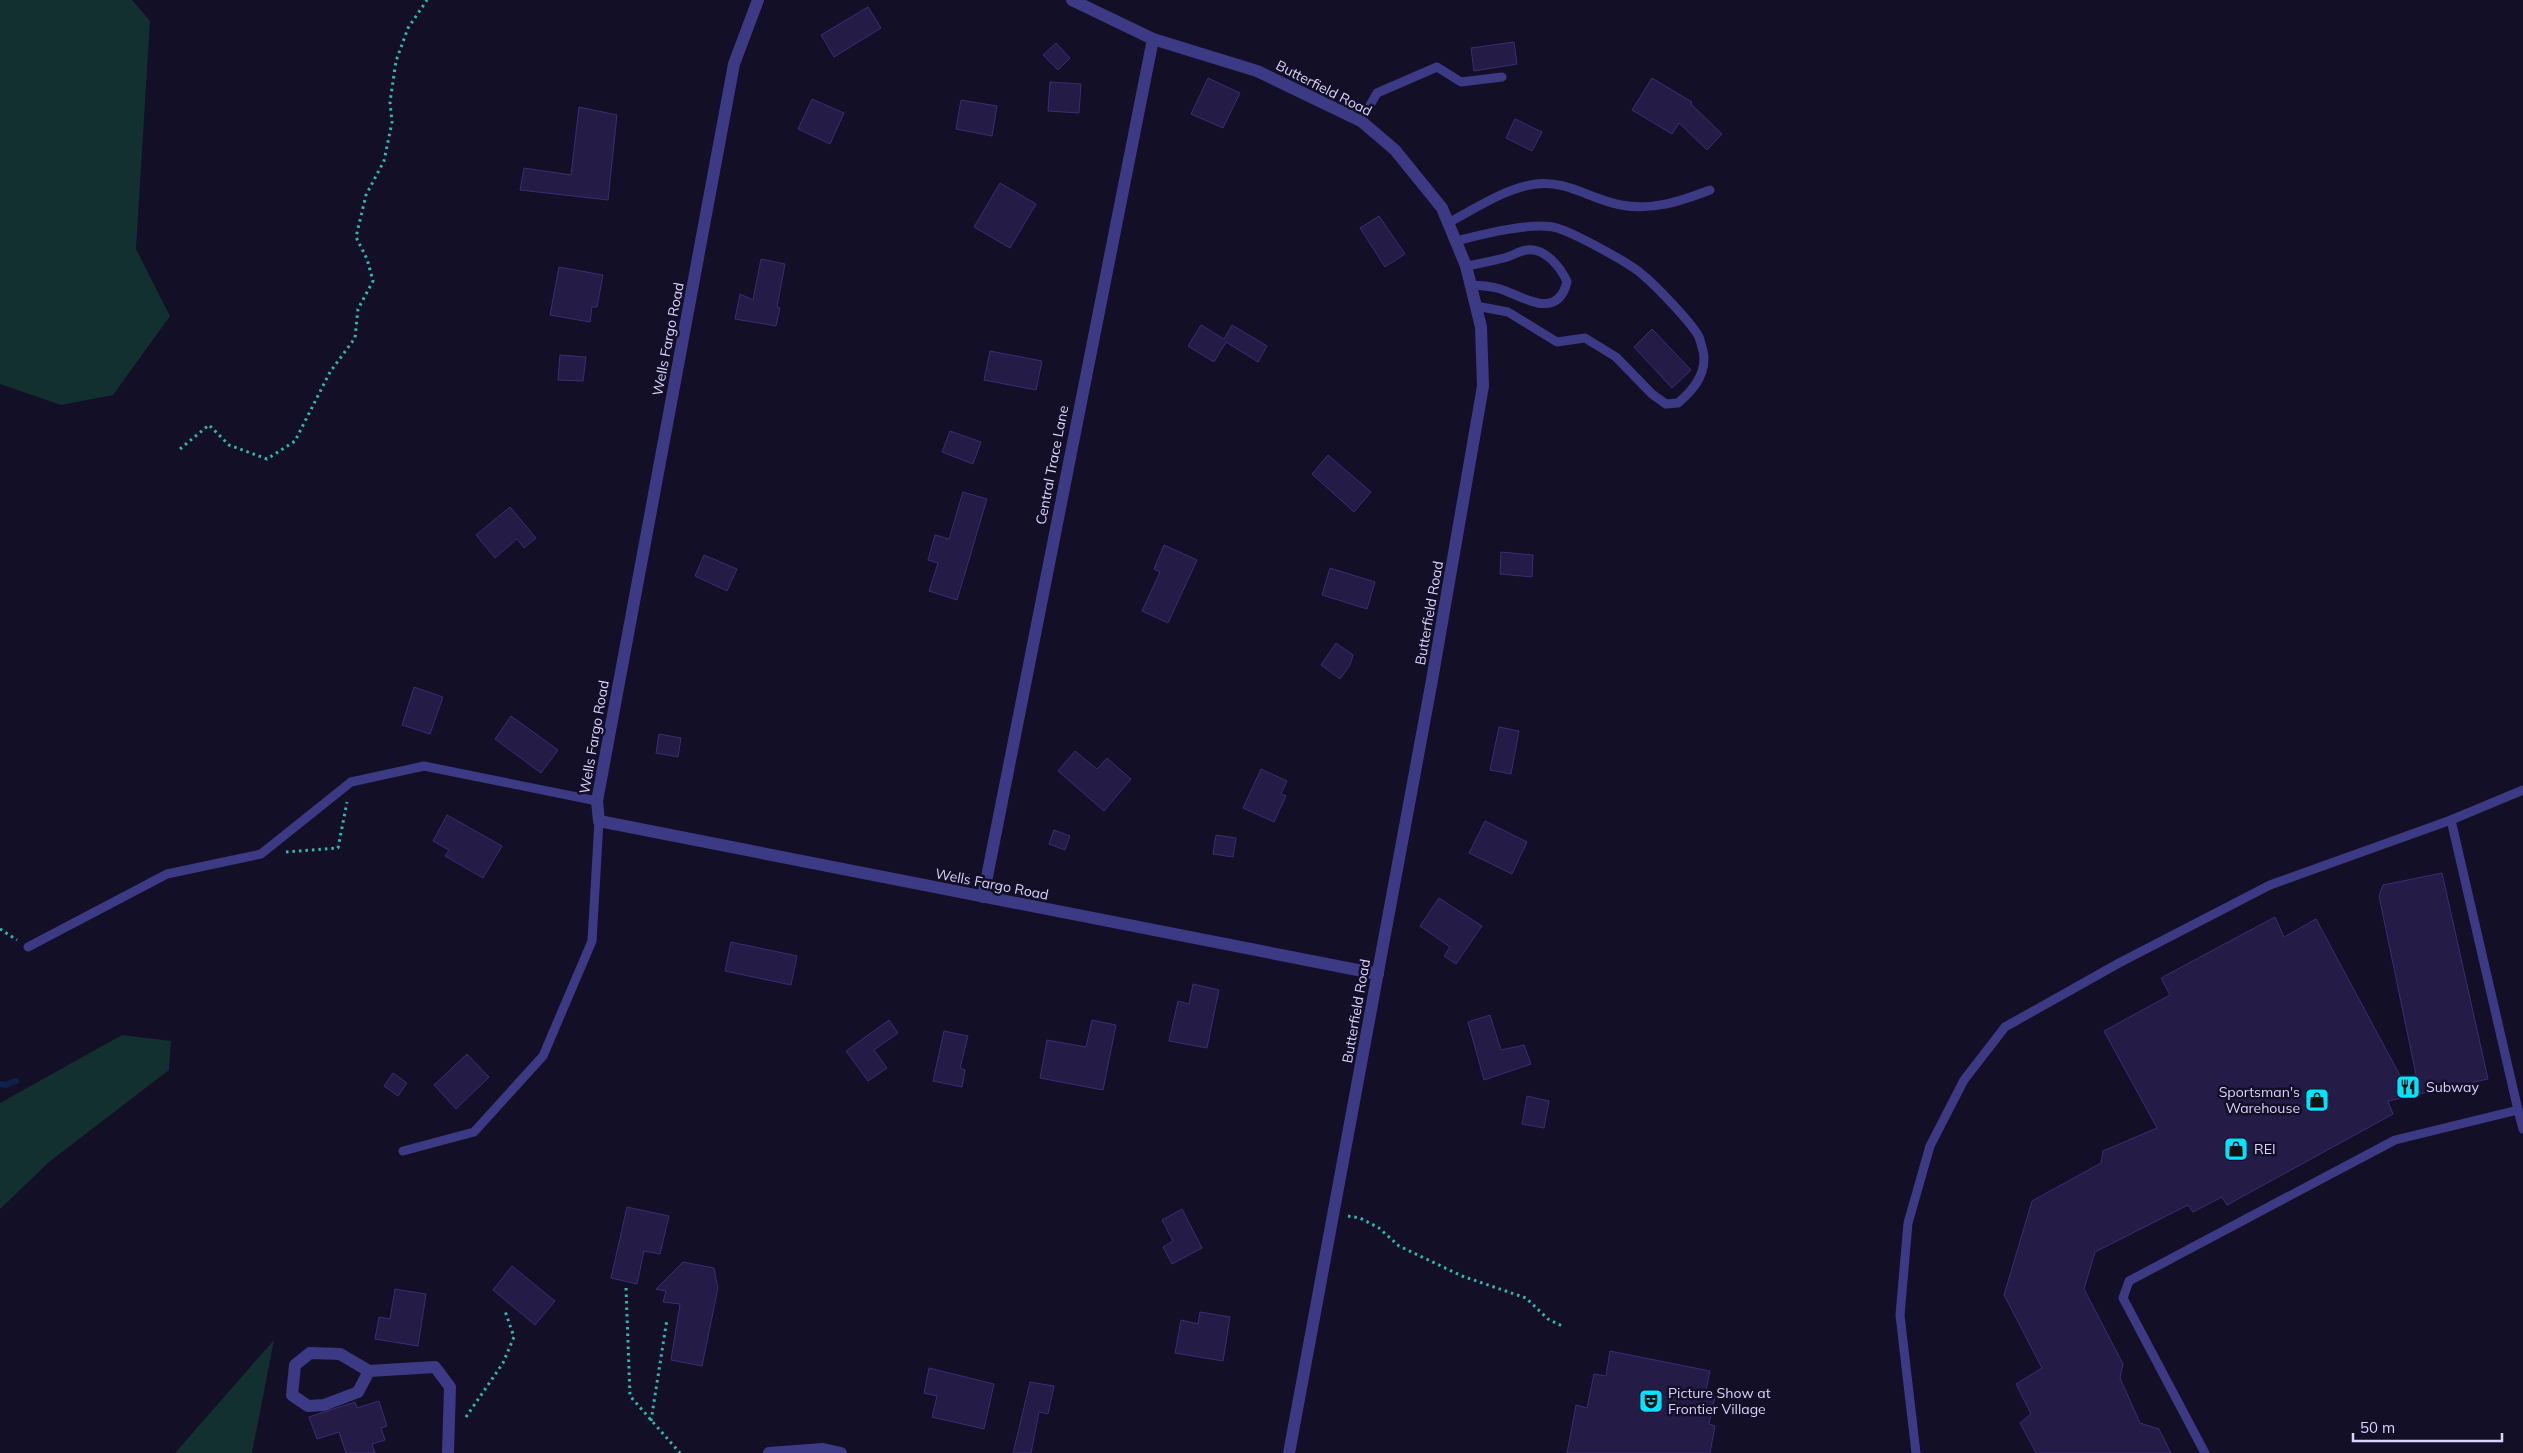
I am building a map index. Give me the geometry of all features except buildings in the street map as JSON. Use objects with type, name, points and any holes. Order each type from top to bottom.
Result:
[{"type":"street","name":"Wells Fargo Road","points":[[758,0],[734,64],[597,801],[598,821],[1378,974]]},
{"type":"street","name":"Butterfield Road","points":[[1072,0],[1153,39],[1256,71],[1361,121],[1395,150],[1442,208],[1466,266],[1481,328],[1483,386],[1378,974],[1289,1453]]},
{"type":"street","name":"Central Trace Lane","points":[[983,897],[1153,39]]},
{"type":"street","points":[[369,1371],[358,1392],[324,1405],[308,1406],[292,1395],[295,1365],[310,1354],[340,1354],[369,1371],[435,1366],[450,1387],[449,1447]]},
{"type":"street","points":[[769,1453],[823,1449],[841,1453]]},
{"type":"lane","points":[[1361,121],[1377,93],[1437,67],[1461,82],[1502,77]]},
{"type":"lane","points":[[1448,223],[1495,199],[1536,184],[1560,184],[1620,205],[1647,208],[1676,203],[1710,190]]},
{"type":"lane","points":[[1456,241],[1504,231],[1556,228],[1602,250],[1643,274],[1698,337],[1704,358],[1701,375],[1690,393],[1678,404],[1666,404],[1652,394],[1616,357],[1595,343],[1585,338],[1557,342],[1508,312],[1476,306]]},
{"type":"lane","points":[[1466,266],[1506,257],[1526,250],[1535,250],[1554,262],[1567,282],[1560,296],[1550,304],[1541,304],[1501,289],[1472,285]]},
{"type":"lane","points":[[28,946],[167,874],[261,854],[351,782],[424,766],[597,801]]},
{"type":"lane","points":[[1916,1453],[1900,1315],[1908,1223],[1930,1146],[1964,1080],[2005,1027],[2119,963],[2270,885],[2451,820],[2523,790]]},
{"type":"lane","points":[[2451,820],[2523,1129]]},
{"type":"lane","points":[[403,1151],[474,1132],[543,1056],[592,940],[598,821]]},
{"type":"lane","points":[[2205,1453],[2123,1298],[2128,1281],[2395,1140],[2518,1110]]},
{"type":"path","points":[[180,449],[209,425],[229,445],[266,459],[295,440],[330,372],[355,338],[358,310],[373,281],[367,259],[356,237],[366,195],[384,161],[392,122],[390,102],[396,61],[408,28],[427,0]]},
{"type":"path","points":[[261,854],[338,848],[351,782]]},
{"type":"path","points":[[0,929],[28,946]]},
{"type":"path","points":[[1334,1213],[1360,1218],[1379,1228],[1399,1246],[1462,1276],[1526,1298],[1548,1319],[1562,1326]]},
{"type":"path","points":[[626,1288],[630,1396],[680,1453]]},
{"type":"path","points":[[449,1447],[503,1364],[514,1336],[505,1311]]},
{"type":"path","points":[[651,1422],[667,1319]]},
{"type":"green space","points":[[0,0],[132,0],[150,21],[136,249],[170,316],[113,395],[61,405],[0,384]]},
{"type":"green space","points":[[122,1035],[171,1041],[169,1070],[49,1162],[0,1209],[0,1103]]},
{"type":"green space","points":[[274,1340],[252,1453],[175,1453]]},
{"type":"waterway","points":[[0,1084],[6,1085],[16,1081]]},
{"type":"place","name":"Subway","points":[[2408,1087]]},
{"type":"place","name":"Sportsman's Warehouse","points":[[2317,1100]]},
{"type":"place","name":"REI","points":[[2236,1149]]},
{"type":"place","name":"Picture Show at Frontier Village","points":[[1651,1401]]}]
